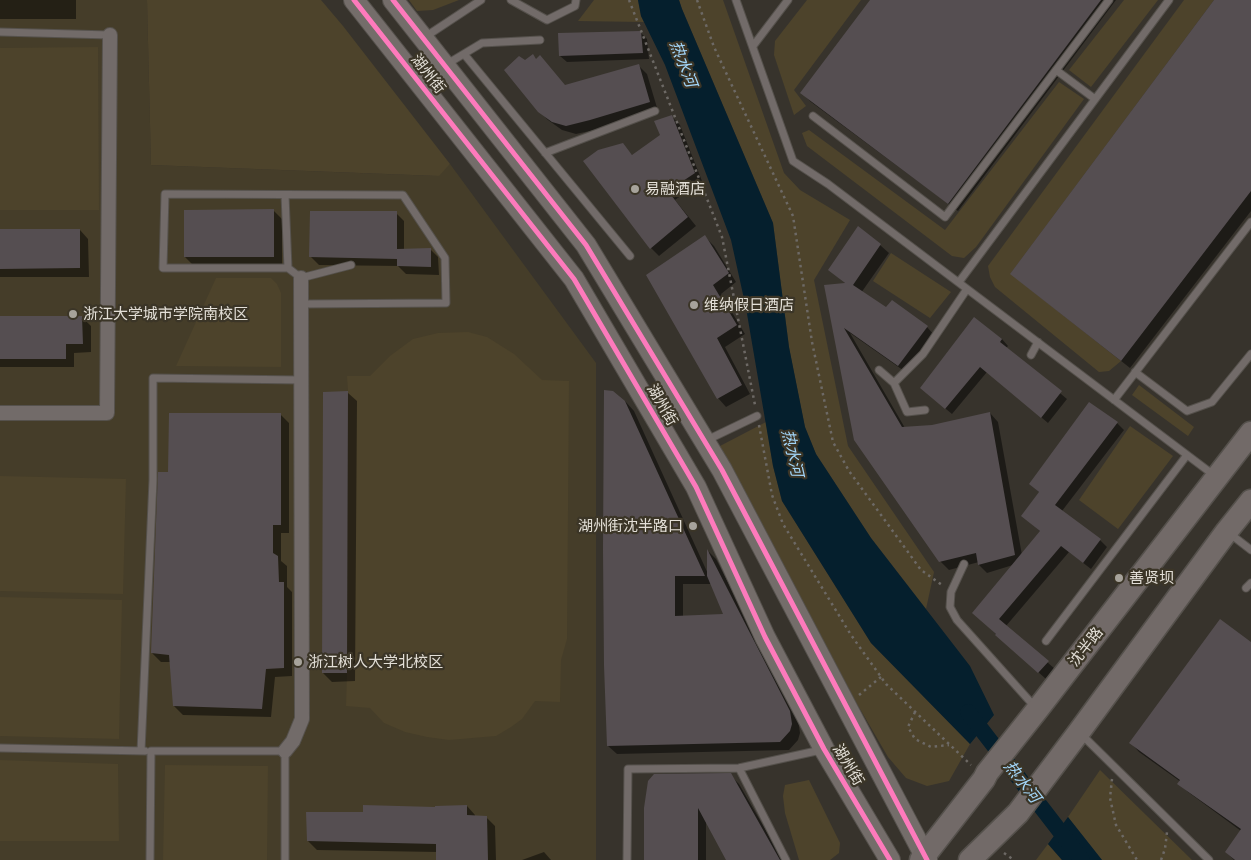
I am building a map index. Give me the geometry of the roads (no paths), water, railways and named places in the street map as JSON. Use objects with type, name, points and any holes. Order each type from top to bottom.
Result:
[{"type":"main road","name":"湖州街","points":[[354,0],[574,278],[696,487],[766,637],[824,749],[890,860]]},
{"type":"main road","name":"湖州街","points":[[393,0],[586,245],[722,470],[924,859]]},
{"type":"main road","name":"沈半路","points":[[924,859],[985,776],[1251,434]]},
{"type":"main road","points":[[970,860],[1018,813],[1251,501]]},
{"type":"street","points":[[0,413],[107,413],[110,35]]},
{"type":"street","points":[[285,751],[293,741],[302,719],[301,278]]},
{"type":"lane","points":[[423,39],[481,0]]},
{"type":"lane","points":[[511,0],[546,20],[575,6],[576,0]]},
{"type":"lane","points":[[736,0],[793,161],[828,184],[1217,478]]},
{"type":"lane","points":[[752,46],[788,0]]},
{"type":"lane","points":[[813,116],[945,217],[1109,0]]},
{"type":"lane","points":[[958,282],[1169,0]]},
{"type":"lane","points":[[0,32],[110,35]]},
{"type":"lane","points":[[445,66],[482,43],[540,40]]},
{"type":"lane","points":[[464,54],[630,256]]},
{"type":"lane","points":[[1056,70],[1095,99]]},
{"type":"lane","points":[[545,152],[656,111]]},
{"type":"lane","points":[[301,304],[446,304],[445,258],[403,195],[165,194],[163,268],[288,268],[301,278],[352,265]]},
{"type":"lane","points":[[284,195],[288,268]]},
{"type":"lane","points":[[1114,400],[1251,222]]},
{"type":"lane","points":[[894,383],[923,354],[967,289]]},
{"type":"lane","points":[[1031,355],[1038,342]]},
{"type":"lane","points":[[1135,372],[1187,411],[1212,402],[1251,354]]},
{"type":"lane","points":[[879,370],[894,383],[907,412],[925,410]]},
{"type":"lane","points":[[141,751],[153,480],[153,378],[301,380]]},
{"type":"lane","points":[[705,441],[757,416]]},
{"type":"lane","points":[[1046,641],[1187,455]]},
{"type":"lane","points":[[1227,531],[1251,550]]},
{"type":"lane","points":[[964,564],[951,592],[950,607],[957,620],[1031,717]]},
{"type":"lane","points":[[1079,732],[1209,860]]},
{"type":"lane","points":[[0,748],[141,751],[285,751],[285,860]]},
{"type":"lane","points":[[628,860],[628,769],[738,768],[824,749]]},
{"type":"lane","points":[[150,860],[151,751]]},
{"type":"lane","points":[[738,768],[786,860]]},
{"type":"water","points":[[638,0],[679,0],[773,223],[789,347],[805,427],[816,454],[871,538],[970,666],[994,715],[970,744],[871,643],[782,501],[773,466],[746,308],[731,240],[665,65],[641,16]]},
{"type":"water","points":[[1068,817],[1102,860],[1062,860],[1048,844]]},
{"type":"waterway","name":"热水河","points":[[968,712],[1082,860]]},
{"type":"place","name":"易融酒店","points":[[635,189]]},
{"type":"place","name":"维纳假日酒店","points":[[694,305]]},
{"type":"place","name":"浙江大学城市学院南校区","points":[[73,314]]},
{"type":"place","name":"湖州街沈半路口","points":[[693,526]]},
{"type":"place","name":"善贤坝","points":[[1119,578]]},
{"type":"place","name":"浙江树人大学北校区","points":[[298,662]]}]
